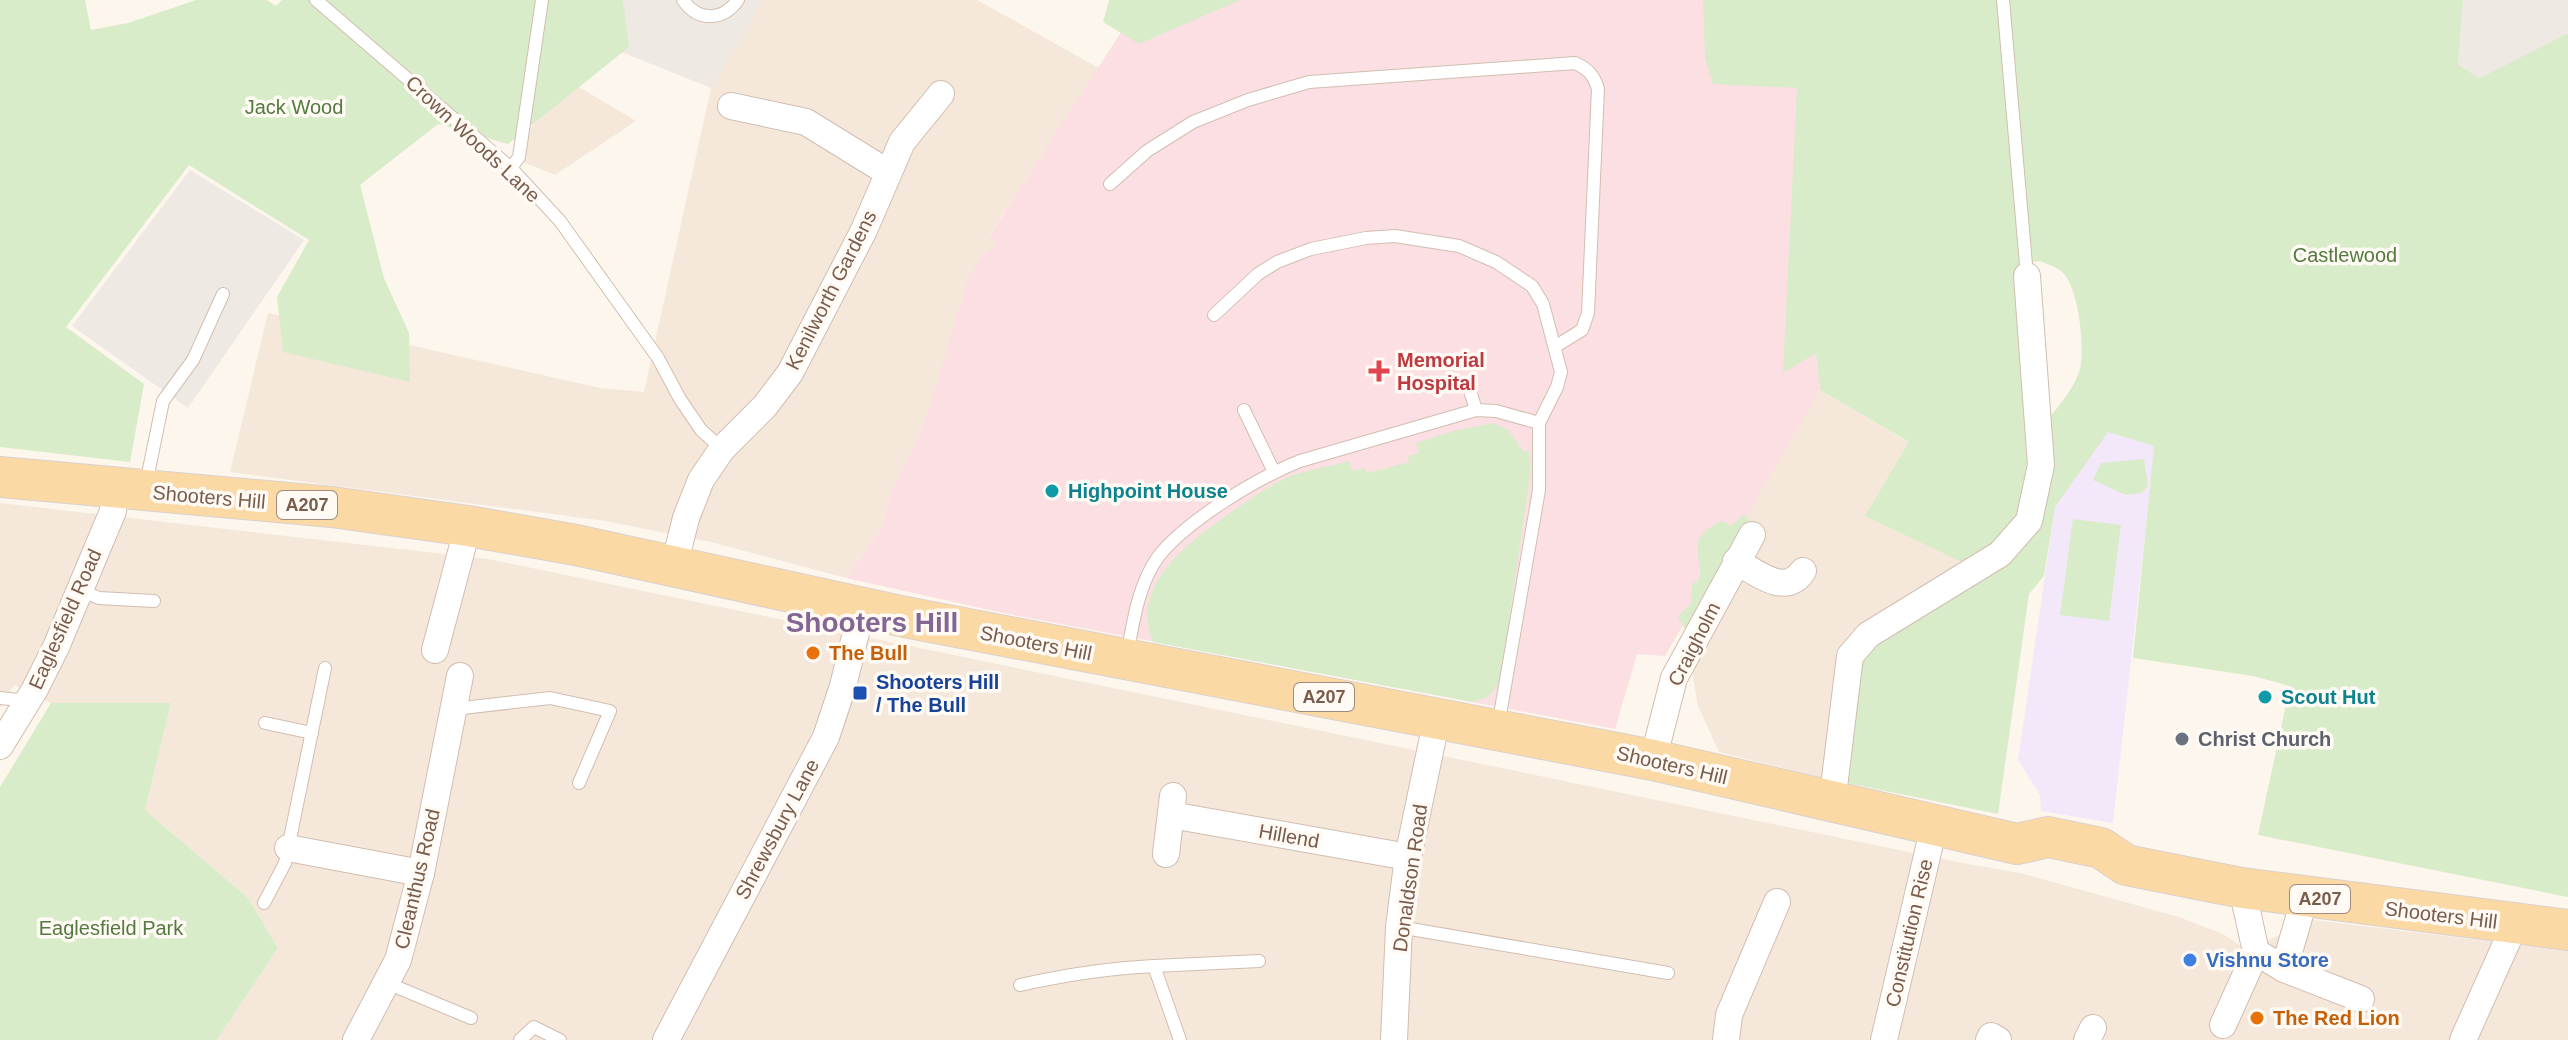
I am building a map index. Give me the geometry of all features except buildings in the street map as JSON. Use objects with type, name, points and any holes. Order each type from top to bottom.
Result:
[{"type":"main road","name":"Shooters Hill","points":[[0,477],[332,507],[576,545],[862,608],[1653,760],[2017,844],[2048,837],[2101,848],[2126,865],[2242,888],[2568,930]]},
{"type":"street","name":"Kenilworth Gardens","points":[[674,566],[686,518],[701,480],[722,449],[765,406],[790,373],[864,230],[902,142],[941,94]]},
{"type":"street","points":[[731,106],[806,122],[887,172]]},
{"type":"street","points":[[1832,803],[1850,656],[1868,635],[2000,554],[2029,521],[2041,465],[2027,276]]},
{"type":"street","name":"Eaglesfield Road","points":[[0,746],[56,647],[113,511],[130,489]]},
{"type":"street","points":[[435,650],[468,526]]},
{"type":"street","name":"Craigholm","points":[[1653,760],[1674,678],[1752,535]]},
{"type":"street","points":[[1736,561],[1782,584],[1795,581],[1803,571]]},
{"type":"street","name":"Shrewsbury Lane","points":[[666,1040],[826,737],[843,686],[862,608]]},
{"type":"street","name":"Cleanthus Road","points":[[356,1040],[398,960],[421,873],[460,676]]},
{"type":"street","name":"Donaldson Road","points":[[1394,1040],[1399,927],[1408,857],[1437,718]]},
{"type":"street","name":"Hillend","points":[[1166,854],[1172,806],[1408,857]]},
{"type":"street","name":"Constitution Rise","points":[[1884,1040],[1934,826]]},
{"type":"street","points":[[288,848],[421,873]]},
{"type":"street","points":[[2223,1025],[2256,952],[2242,888]]},
{"type":"street","points":[[2284,969],[2305,897]]},
{"type":"street","points":[[1726,1040],[1729,1015],[1777,902]]},
{"type":"street","points":[[2463,1040],[2515,924]]},
{"type":"street","points":[[2256,952],[2284,969],[2361,999]]},
{"type":"street","points":[[1989,1040],[1991,1036],[1998,1040]]},
{"type":"lane","name":"Crown Woods Lane","points":[[316,0],[511,168],[560,221],[658,358],[701,430],[722,449]]},
{"type":"lane","points":[[511,168],[519,157],[542,0]]},
{"type":"lane","points":[[683,0],[700,15],[715,17],[727,13],[738,0]]},
{"type":"lane","points":[[2003,0],[2027,276]]},
{"type":"lane","points":[[1110,184],[1147,151],[1193,122],[1248,100],[1309,82],[1575,63],[1586,68],[1594,77],[1598,89],[1588,313],[1582,330],[1556,346]]},
{"type":"lane","points":[[1214,315],[1258,274],[1277,262],[1339,242],[1395,236],[1459,246],[1514,272],[1532,286],[1543,304],[1561,372],[1539,423],[1539,490],[1498,729]]},
{"type":"lane","points":[[130,489],[163,401],[193,360],[223,294]]},
{"type":"lane","points":[[1468,384],[1476,410]]},
{"type":"lane","points":[[1244,410],[1274,472]]},
{"type":"lane","points":[[1126,660],[1140,597],[1158,558],[1187,528],[1274,472],[1300,461],[1476,410],[1496,411],[1539,423]]},
{"type":"lane","points":[[80,590],[99,598],[154,601]]},
{"type":"lane","points":[[264,903],[285,863],[325,668]]},
{"type":"lane","points":[[0,698],[28,701]]},
{"type":"lane","points":[[454,709],[550,698],[610,711],[579,783]]},
{"type":"lane","points":[[265,723],[312,733]]},
{"type":"lane","points":[[1399,927],[1668,973]]},
{"type":"lane","points":[[1020,985],[1120,967],[1259,961]]},
{"type":"lane","points":[[1154,966],[1180,1040]]},
{"type":"lane","points":[[387,983],[471,1018]]},
{"type":"lane","points":[[520,1040],[534,1027],[560,1040]]},
{"type":"shaded area","points":[[607,0],[763,0],[711,88],[609,47]]},
{"type":"shaded area","points":[[763,0],[977,0],[1099,68],[989,235],[997,244],[983,256],[928,413],[891,491],[883,525],[846,578],[711,542],[606,521],[230,472],[268,313],[600,388],[644,392],[711,88]]},
{"type":"shaded area","name":"Memorial Hospital","points":[[1142,0],[1969,0],[1816,353],[1820,390],[1665,656],[1637,654],[1615,729],[1008,614],[846,578],[883,525],[891,491],[928,413],[969,276],[983,256],[996,245],[989,236]]},
{"type":"shaded area","points":[[2463,0],[2568,0],[2568,33],[2479,78],[2458,64]]},
{"type":"shaded area","points":[[562,77],[636,121],[555,175],[513,158]]},
{"type":"shaded area","points":[[190,170],[304,240],[188,408],[72,326]]},
{"type":"shaded area","points":[[1820,390],[1910,443],[1967,564],[1827,779],[1719,752],[1698,706],[1692,672],[1733,520]]},
{"type":"shaded area","points":[[2107,431],[2155,446],[2113,823],[2041,811],[2040,795],[2018,760],[2055,507]]},
{"type":"shaded area","points":[[0,503],[488,559],[2020,873],[2179,917],[2223,934],[2247,950],[2313,920],[2568,951],[2568,1040],[217,1040],[278,948],[248,898],[145,810],[171,703],[51,703],[14,685],[0,708]]},
{"type":"green space","name":"Jack Wood","points":[[0,0],[85,0],[91,30],[128,23],[196,0],[267,0],[276,6],[282,0],[623,0],[629,47],[508,144],[438,124],[360,185],[384,278],[409,333],[410,382],[283,352],[277,297],[309,240],[189,165],[66,327],[144,384],[130,462],[0,447]]},
{"type":"green space","points":[[1109,0],[1240,0],[1139,44],[1103,22]]},
{"type":"green space","name":"Castlewood","points":[[1703,0],[2463,0],[2458,64],[2479,78],[2568,33],[2568,897],[2258,835],[2290,686],[2253,676],[2133,658],[2154,446],[2108,432],[2055,507],[2044,576],[2029,594],[1998,814],[1827,779],[1845,642],[1888,608],[1966,564],[1865,516],[1909,442],[1820,390],[1816,353],[1783,373],[1797,88],[1713,84],[1705,58]],"holes":[[[2040,261],[2062,272],[2073,291],[2081,333],[2081,359],[2074,382],[2050,417],[2034,418],[2019,264]]]},
{"type":"green space","points":[[1494,423],[1508,430],[1524,452],[1529,449],[1531,470],[1500,682],[1488,697],[1473,702],[1153,642],[1147,620],[1149,600],[1157,581],[1203,533],[1258,494],[1296,474],[1349,461],[1352,471],[1365,468],[1367,473],[1409,462],[1408,456],[1419,453],[1416,443],[1457,430]]},
{"type":"green space","points":[[2144,459],[2148,486],[2142,493],[2126,495],[2093,480],[2101,463]]},
{"type":"green space","points":[[1743,515],[1748,523],[1689,628],[1684,628],[1678,617],[1691,603],[1692,584],[1700,577],[1697,549],[1700,537],[1719,522],[1731,526]]},
{"type":"green space","points":[[2073,519],[2121,525],[2109,621],[2060,615]]},
{"type":"green space","name":"Eaglesfield Park","points":[[51,703],[171,703],[145,810],[248,898],[278,948],[217,1040],[0,1040],[0,787]]},
{"type":"place","name":"Memorial Hospital","points":[[1379,371]]},
{"type":"place","name":"Highpoint House","points":[[1052,491]]},
{"type":"place","name":"The Bull","points":[[813,653]]},
{"type":"place","name":"Shooters Hill / The Bull","points":[[860,693]]},
{"type":"place","name":"Scout Hut","points":[[2265,697]]},
{"type":"place","name":"Christ Church","points":[[2182,739]]},
{"type":"place","name":"Vishnu Store","points":[[2190,960]]},
{"type":"place","name":"The Red Lion","points":[[2257,1018]]},
{"type":"district","name":"Shooters Hill","points":[[872,622]]}]
